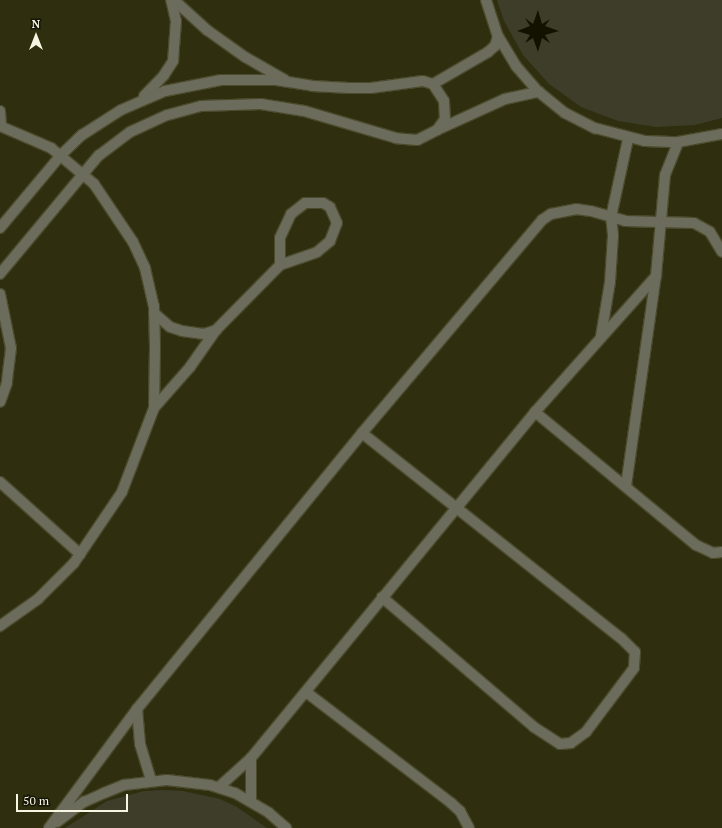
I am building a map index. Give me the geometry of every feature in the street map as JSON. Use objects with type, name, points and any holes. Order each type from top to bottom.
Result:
[{"type":"street","points":[[172,0],[207,30],[235,50],[289,82]]},
{"type":"street","points":[[134,103],[157,84],[173,60],[176,21],[172,0]]},
{"type":"street","points":[[486,0],[498,36],[516,66],[539,92],[565,113],[583,122],[628,139],[678,142],[722,134]]},
{"type":"street","points":[[433,84],[488,52],[495,46],[498,36]]},
{"type":"street","points":[[0,228],[61,155],[94,125],[134,103],[165,91],[201,83],[242,80],[289,82],[312,86],[349,88],[371,88],[409,81],[423,81],[433,84],[444,101],[444,118],[437,130]]},
{"type":"street","points":[[0,274],[99,156],[130,132],[167,115],[201,106],[240,103],[284,107],[408,140],[425,138],[437,130],[505,99],[539,92]]},
{"type":"street","points":[[0,111],[0,126],[35,140],[61,155],[84,173],[94,184],[133,242],[145,268],[154,313],[154,408]]},
{"type":"street","points":[[600,336],[610,282],[613,235],[611,217],[628,139]]},
{"type":"street","points":[[626,486],[656,276],[665,175],[678,142]]},
{"type":"street","points":[[0,626],[38,599],[80,554],[122,492],[154,408],[190,367],[216,330],[280,265],[317,252],[330,241],[337,223],[330,207],[323,203],[306,203],[291,214],[280,238],[280,265]]},
{"type":"street","points":[[49,828],[137,709],[362,433],[542,220],[551,214],[576,209],[625,221],[685,222],[700,226],[710,232],[722,252]]},
{"type":"street","points":[[219,787],[251,758],[535,412],[600,336],[656,276]]},
{"type":"street","points":[[0,294],[11,348],[7,383],[0,402]]},
{"type":"street","points":[[154,313],[170,326],[182,331],[204,334],[216,330]]},
{"type":"street","points":[[535,412],[696,545],[713,553],[722,552]]},
{"type":"street","points":[[362,433],[620,638],[635,652],[634,668],[586,732],[568,744],[550,740],[382,597]]},
{"type":"street","points":[[0,482],[80,554]]},
{"type":"street","points":[[306,692],[451,803],[460,811],[469,828]]},
{"type":"street","points":[[137,709],[140,744],[151,780]]},
{"type":"street","points":[[251,758],[251,801]]},
{"type":"street","points":[[49,828],[84,802],[104,793],[151,780],[189,781],[219,787],[251,801],[286,828]]},
{"type":"shaded area","points":[[497,0],[722,0],[722,118],[695,125],[656,127],[618,121],[581,107],[549,84],[523,55],[504,21]]},
{"type":"shaded area","points":[[538,10],[542,24],[550,19],[545,26],[559,31],[545,35],[550,43],[542,38],[538,52],[533,38],[525,43],[530,35],[517,31],[530,26],[525,18],[533,24]]},
{"type":"shaded area","points":[[144,791],[183,791],[220,799],[237,807],[267,828],[65,828],[107,801]]}]
